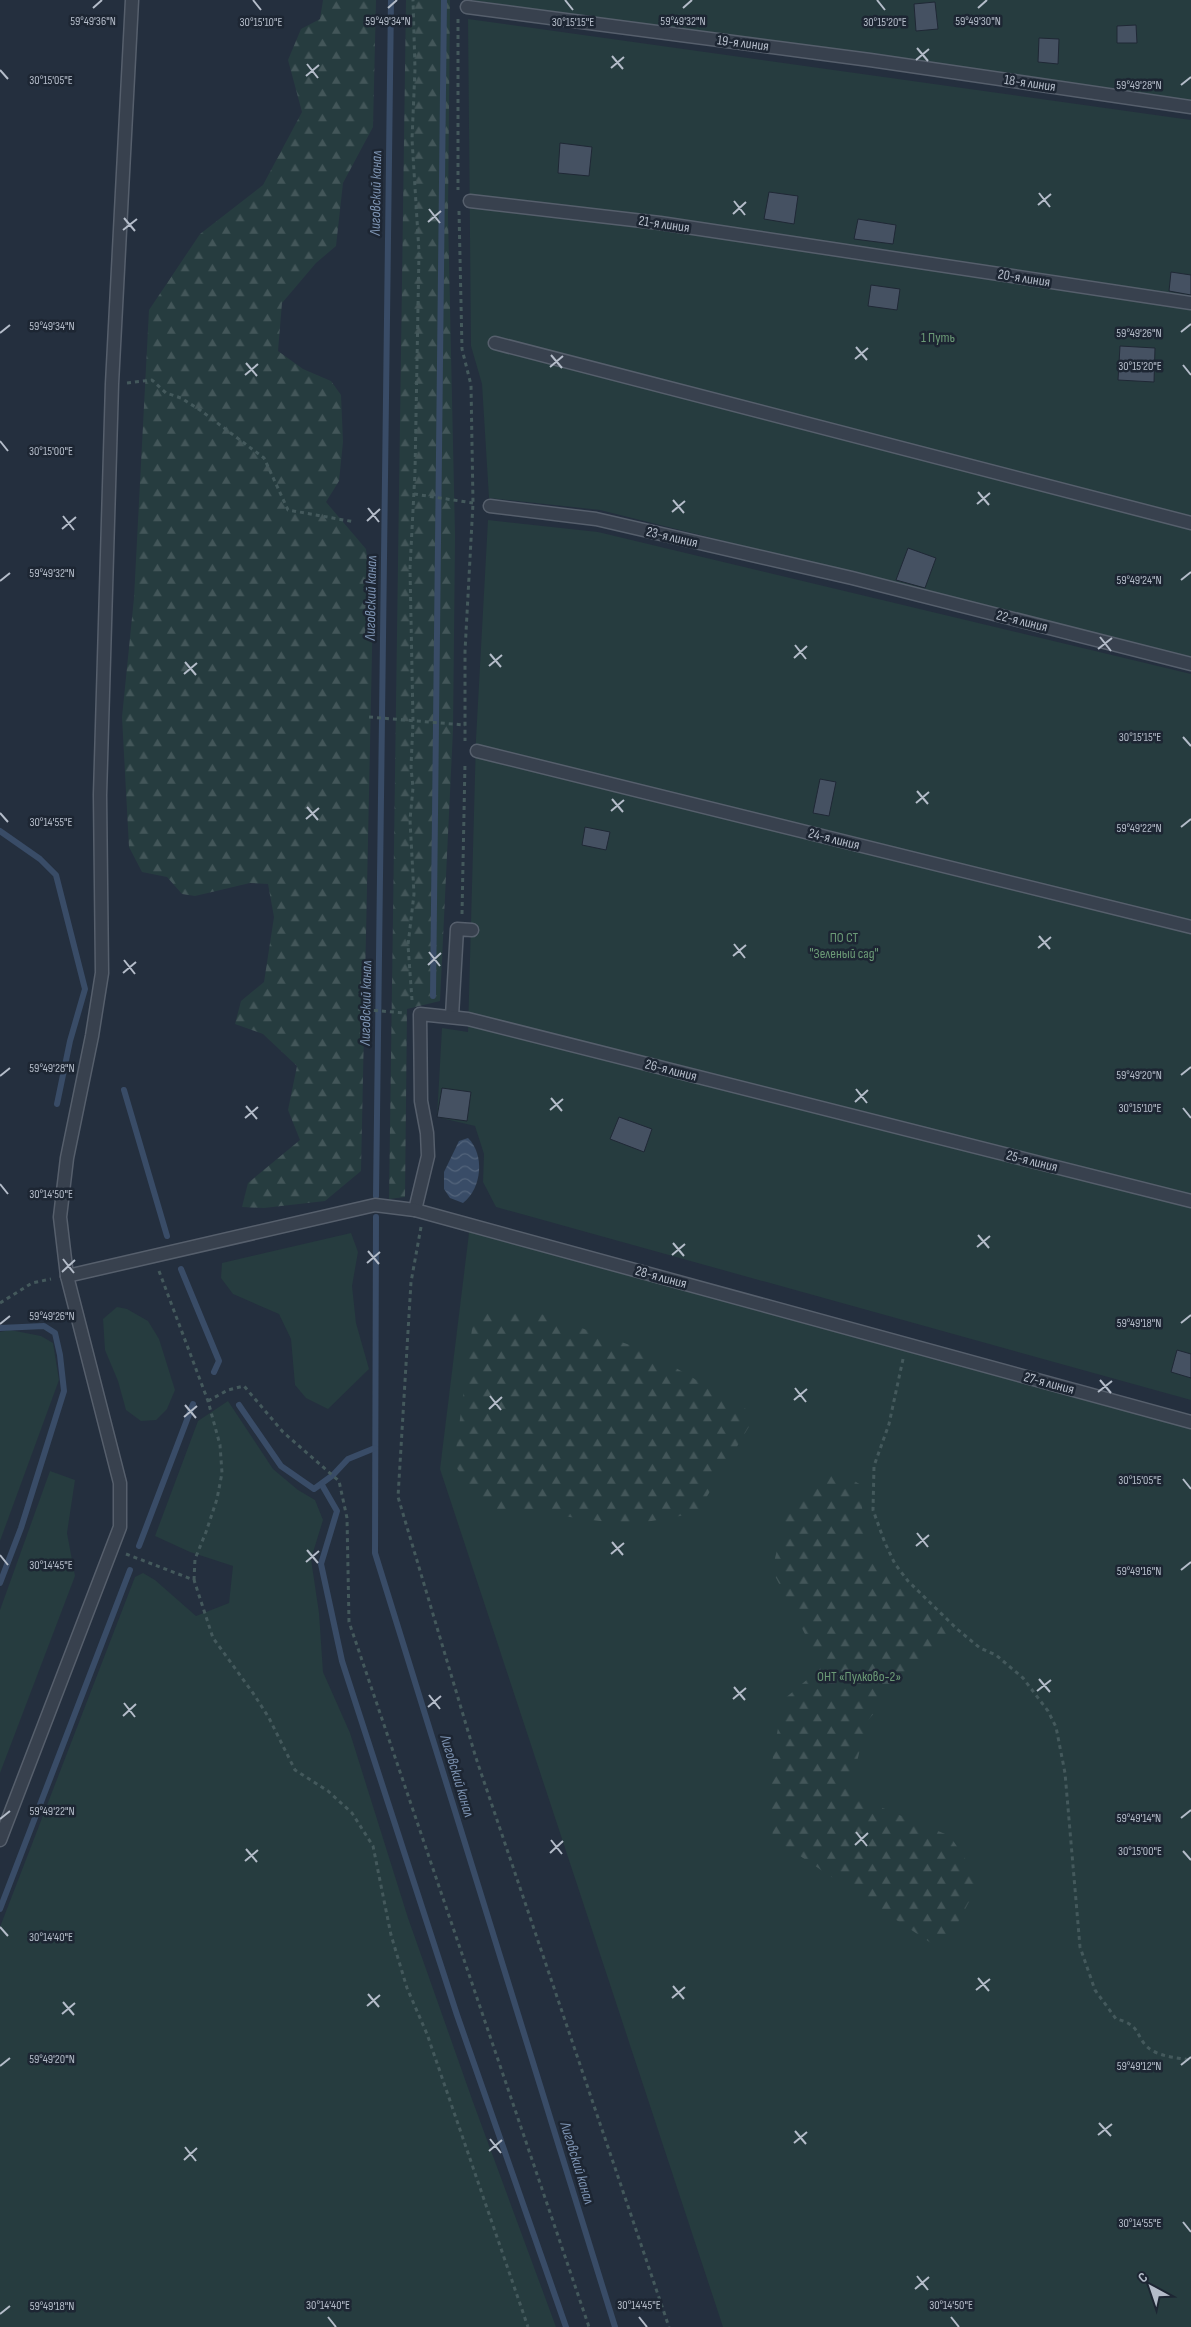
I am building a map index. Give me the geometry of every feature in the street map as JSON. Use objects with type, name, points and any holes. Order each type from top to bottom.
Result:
[{"type":"lane","points":[[0,1840],[120,1527],[120,1482],[67,1276],[60,1217],[67,1158],[92,1036],[102,973],[100,795],[112,384],[132,0]]},
{"type":"lane","name":"19-я линия","points":[[463,11],[870,60]]},
{"type":"lane","name":"18-я линия","points":[[870,60],[1191,107]]},
{"type":"lane","name":"21-я линия","points":[[464,200],[660,223],[857,253]]},
{"type":"lane","name":"20-я линия","points":[[857,253],[1191,303]]},
{"type":"lane","points":[[495,343],[1191,523]]},
{"type":"lane","name":"23-я линия","points":[[490,506],[596,519],[852,578]]},
{"type":"lane","name":"22-я линия","points":[[852,578],[1191,664]]},
{"type":"lane","name":"24-я линия","points":[[471,750],[1191,927]]},
{"type":"lane","points":[[452,1016],[457,929],[472,930]]},
{"type":"lane","points":[[416,1210],[428,1156],[427,1133],[421,1101],[420,1014]]},
{"type":"lane","name":"26-я линия","points":[[420,1014],[468,1019],[874,1122]]},
{"type":"lane","name":"25-я линия","points":[[874,1122],[1191,1201]]},
{"type":"lane","name":"28-я линия","points":[[67,1276],[374,1205],[416,1210],[906,1344]]},
{"type":"lane","name":"27-я линия","points":[[906,1344],[1191,1422]]},
{"type":"path","points":[[413,0],[415,68],[412,139],[419,252],[414,494],[410,568],[413,721],[411,767],[413,808],[410,820],[414,894],[408,945],[412,1000],[420,1014]]},
{"type":"path","points":[[463,11],[464,200]]},
{"type":"path","points":[[459,209],[462,349],[470,385],[473,503],[465,651],[465,725],[471,750]]},
{"type":"path","points":[[112,384],[152,380],[166,393],[181,398],[200,410],[264,458],[288,510],[355,522]]},
{"type":"path","points":[[414,494],[463,502]]},
{"type":"path","points":[[369,717],[465,725]]},
{"type":"path","points":[[457,929],[462,914],[465,759]]},
{"type":"path","points":[[358,1009],[398,1012]]},
{"type":"path","points":[[416,1210],[422,1230],[411,1282],[398,1497],[476,1758],[669,2327]]},
{"type":"path","points":[[153,1257],[208,1400],[220,1445],[222,1473],[209,1524],[195,1559],[194,1580],[213,1638],[254,1692],[295,1770],[328,1791],[352,1813],[372,1846],[391,1934],[407,1988],[433,2053],[528,2327]]},
{"type":"path","points":[[0,1303],[32,1283],[67,1276]]},
{"type":"path","points":[[906,1344],[890,1424],[874,1466],[873,1510],[885,1544],[895,1564],[908,1581],[958,1630],[980,1648],[996,1655],[1023,1678],[1048,1711],[1056,1727],[1065,1773],[1080,1947],[1095,1990],[1116,2019],[1127,2021],[1135,2026],[1144,2043],[1152,2050],[1167,2056],[1191,2060]]},
{"type":"path","points":[[208,1400],[228,1390],[244,1386],[283,1432],[339,1481],[347,1518],[348,1622],[589,2327]]},
{"type":"path","points":[[111,1548],[194,1580]]},
{"type":"green space","points":[[323,0],[376,0],[373,127],[343,183],[336,246],[316,263],[282,303],[278,351],[303,369],[331,381],[341,395],[343,442],[339,481],[326,502],[366,549],[373,604],[361,1171],[325,1201],[264,1208],[242,1207],[248,1183],[300,1140],[288,1110],[297,1066],[263,1034],[235,1024],[241,1001],[264,982],[274,917],[268,884],[250,883],[195,896],[182,894],[167,877],[142,872],[129,847],[122,717],[134,598],[149,310],[200,234],[263,185],[302,112],[288,60],[301,29],[320,19]]},
{"type":"green space","points":[[406,0],[450,0],[448,216],[455,536],[453,730],[440,1001],[407,1009],[405,1197],[389,1199]]},
{"type":"green space","points":[[471,0],[1191,0],[1191,101]]},
{"type":"green space","name":"1 Путь","points":[[468,19],[1191,120],[1191,658],[600,510],[489,498],[482,384],[471,346]]},
{"type":"green space","name":"ПО СТ \"Зеленый сад\"","points":[[488,520],[598,532],[1191,674],[1191,1400],[496,1207],[483,1182],[484,1154],[475,1126],[437,1117],[442,1028],[468,1032],[476,739]]},
{"type":"green space","name":"ОНТ «Пулково-2»","points":[[470,1225],[1191,1422],[1191,2327],[723,2327],[440,1469]]},
{"type":"green space","points":[[351,1233],[358,1252],[352,1286],[356,1323],[369,1369],[328,1409],[306,1398],[295,1385],[291,1339],[279,1314],[233,1294],[221,1278],[222,1263]]},
{"type":"green space","points":[[117,1307],[127,1309],[148,1321],[159,1339],[175,1390],[167,1409],[156,1420],[141,1421],[126,1410],[118,1381],[105,1350],[103,1319]]},
{"type":"green space","points":[[527,1309],[647,1351],[756,1415],[697,1513],[629,1525],[540,1513],[488,1514],[454,1464],[474,1314]]},
{"type":"green space","points":[[10,1330],[41,1336],[53,1343],[59,1380],[0,1541],[0,1332]]},
{"type":"green space","points":[[228,1401],[273,1469],[298,1490],[315,1500],[323,1520],[311,1559],[319,1613],[323,1672],[350,1733],[408,1918],[556,2327],[0,2327],[0,1927],[135,1577],[143,1573],[155,1580],[196,1616],[229,1603],[233,1566],[190,1552],[155,1536],[198,1421]]},
{"type":"green space","points":[[836,1470],[861,1485],[864,1544],[953,1627],[867,1721],[849,1794],[950,1836],[980,1881],[943,1951],[773,1838],[767,1790],[783,1700],[822,1667],[772,1570],[789,1503]]},
{"type":"green space","points":[[50,1471],[75,1480],[67,1533],[75,1576],[0,1773],[0,1610]]},
{"type":"water","points":[[468,1138],[477,1153],[479,1171],[474,1189],[463,1203],[450,1198],[444,1189],[444,1172],[459,1141]]},
{"type":"building","points":[[935,2],[938,29],[916,31],[914,4]]},
{"type":"building","points":[[1136,25],[1137,43],[1117,43],[1117,26]]},
{"type":"building","points":[[1039,38],[1059,39],[1058,64],[1038,62]]},
{"type":"building","points":[[560,143],[592,147],[589,176],[558,173]]},
{"type":"building","points":[[769,192],[798,196],[794,224],[764,219]]},
{"type":"building","points":[[858,219],[896,225],[893,244],[854,239]]},
{"type":"building","points":[[1171,272],[1191,275],[1191,295],[1169,291]]},
{"type":"building","points":[[871,285],[900,289],[897,310],[868,306]]},
{"type":"building","points":[[1120,346],[1155,348],[1154,382],[1118,380]]},
{"type":"building","points":[[908,548],[936,558],[925,588],[896,580]]},
{"type":"building","points":[[820,779],[836,782],[829,816],[813,813]]},
{"type":"building","points":[[585,827],[610,832],[606,850],[582,845]]},
{"type":"building","points":[[442,1088],[471,1092],[467,1121],[437,1117]]},
{"type":"building","points":[[619,1117],[652,1129],[644,1152],[610,1139]]},
{"type":"building","points":[[1177,1350],[1191,1354],[1191,1378],[1171,1372]]},
{"type":"waterway","name":"Лиговский канал","points":[[376,1196],[391,0]]},
{"type":"waterway","points":[[433,996],[444,0]]},
{"type":"waterway","points":[[0,831],[40,859],[56,875],[85,989],[70,1041],[57,1104]]},
{"type":"waterway","points":[[124,1090],[167,1236]]},
{"type":"waterway","name":"Лиговский канал","points":[[376,1217],[375,1553],[615,2327]]},
{"type":"waterway","points":[[181,1269],[219,1361],[214,1372]]},
{"type":"waterway","points":[[0,1328],[44,1326],[55,1333],[60,1355],[64,1391],[21,1528],[0,1583]]},
{"type":"waterway","points":[[139,1546],[193,1404]]},
{"type":"waterway","points":[[239,1405],[281,1466],[314,1489],[333,1475],[348,1459],[375,1448]]},
{"type":"waterway","points":[[322,1485],[337,1511],[321,1564],[342,1661],[457,2015],[566,2327]]},
{"type":"waterway","points":[[0,1909],[130,1570]]}]
